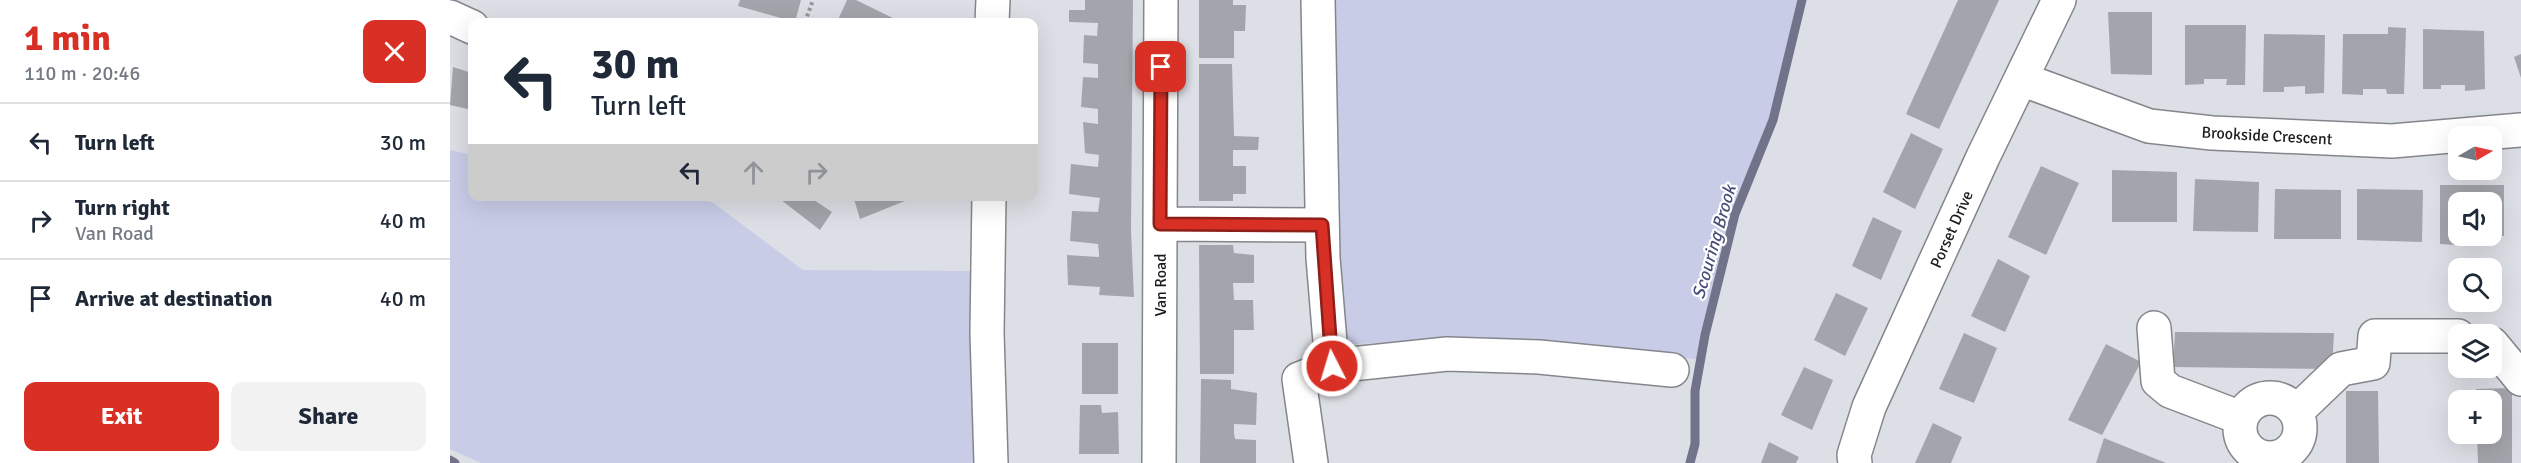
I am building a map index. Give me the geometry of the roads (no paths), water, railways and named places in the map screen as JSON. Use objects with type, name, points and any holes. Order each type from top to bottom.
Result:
[{"type":"street","points":[[992,18],[993,0]]},
{"type":"street","name":"Van Road","points":[[1159,463],[1161,0]]},
{"type":"street","points":[[1318,0],[1322,225],[1332,366]]},
{"type":"street","name":"Porset Drive","points":[[1855,463],[1854,455],[1869,407],[2060,0]]},
{"type":"street","points":[[450,17],[468,25]]},
{"type":"street","name":"Brookside Crescent","points":[[2021,79],[2149,126],[2212,133],[2392,141],[2521,130]]},
{"type":"street","points":[[990,201],[987,333],[991,463]]},
{"type":"street","points":[[1160,224],[1322,225]]},
{"type":"street","points":[[2154,328],[2158,381],[2170,391],[2241,418]]},
{"type":"street","points":[[2296,412],[2341,369],[2373,363],[2375,336],[2448,336]]},
{"type":"street","points":[[1311,463],[1299,379],[1332,366],[1447,354],[1539,357],[1672,370]]},
{"type":"street","points":[[2502,356],[2521,380]]},
{"type":"street","points":[[2271,397],[2281,399],[2296,412],[2300,421],[2298,441],[2284,459],[2264,458],[2247,447],[2240,429],[2241,418],[2252,403],[2271,397]]},
{"type":"waterway","name":"Scouring Brook","points":[[1690,463],[1695,444],[1695,391],[1705,335],[1735,214],[1773,120],[1802,0]]},
{"type":"waterway","points":[[450,460],[455,463]]}]
